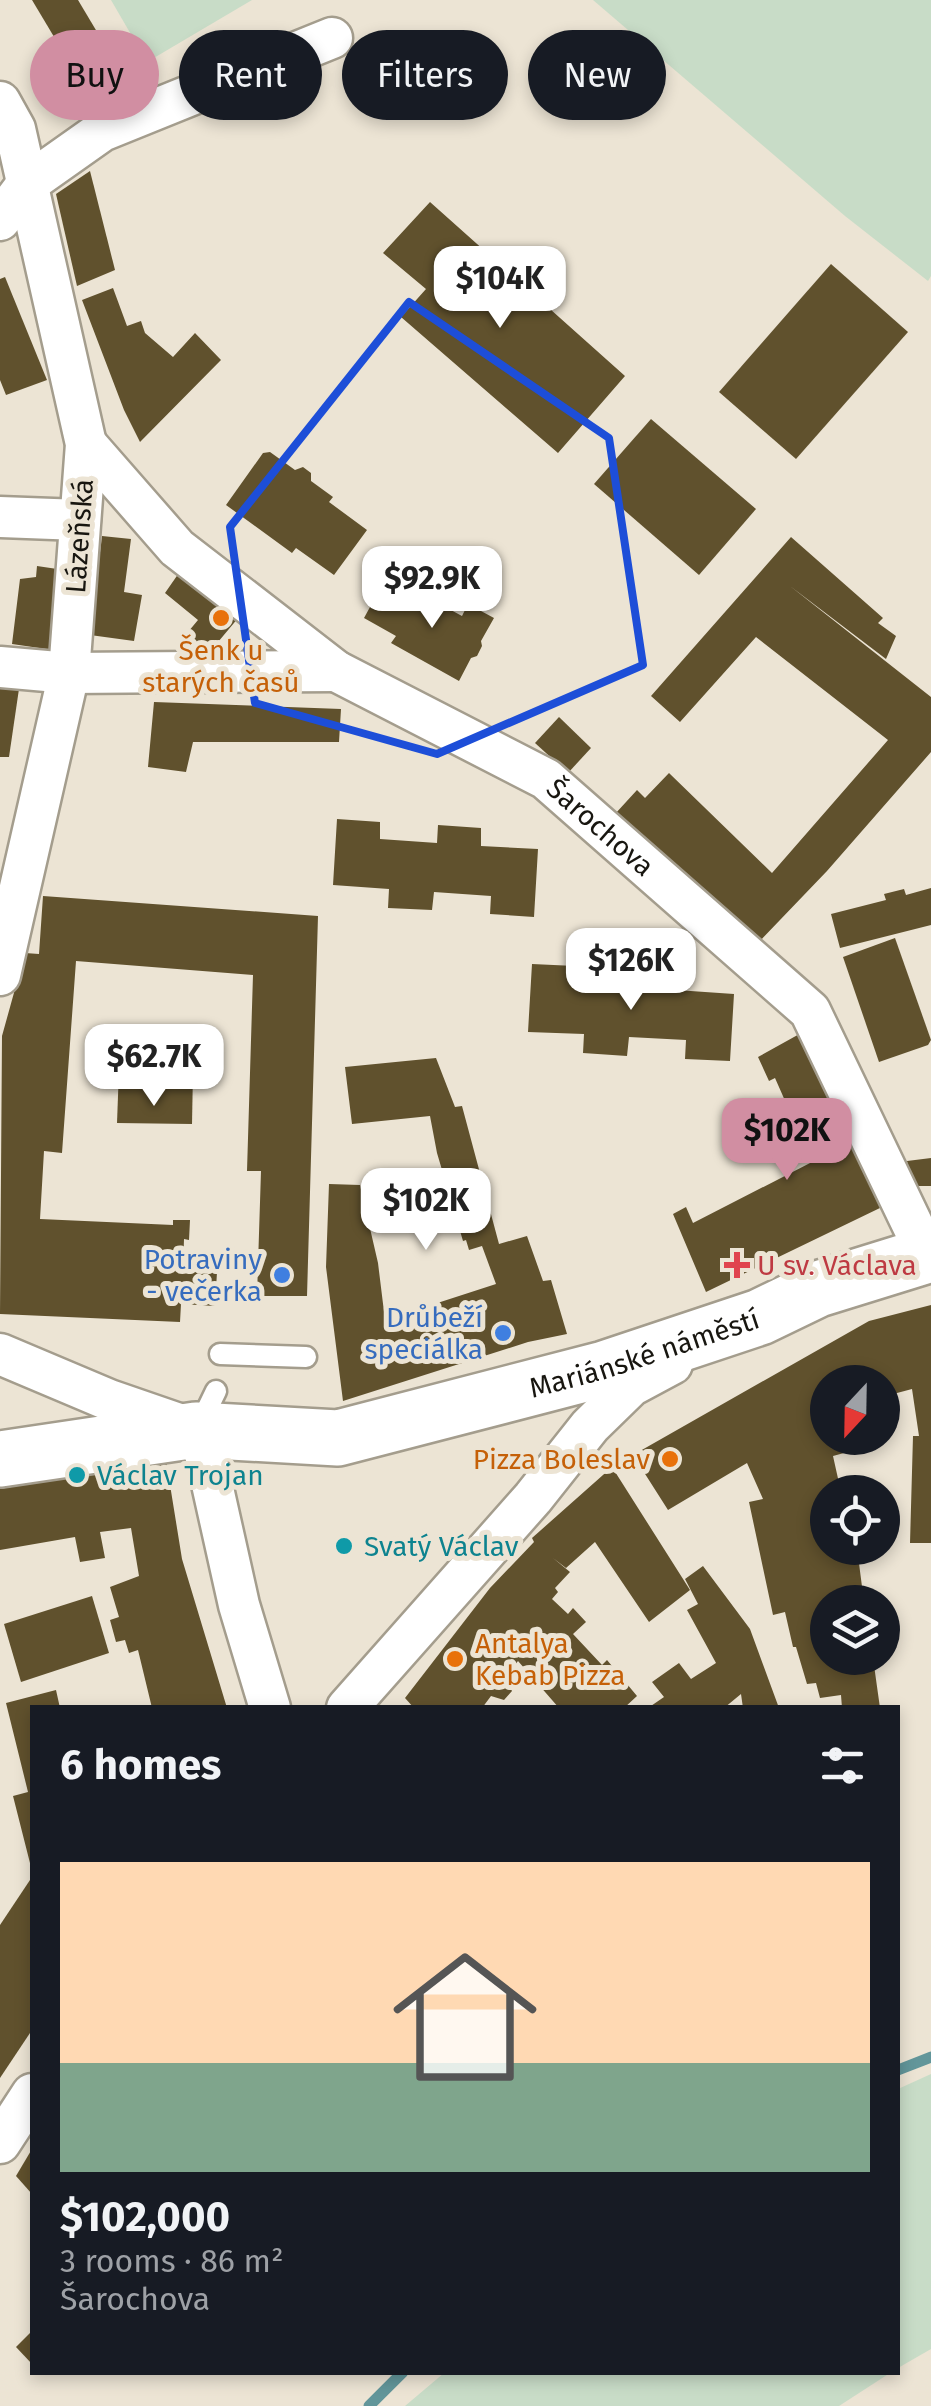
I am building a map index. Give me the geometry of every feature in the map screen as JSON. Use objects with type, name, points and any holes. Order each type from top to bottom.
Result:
[{"type":"main road","points":[[760,1317],[818,1289],[929,1254]]},
{"type":"main road","name":"Mariánské náměstí","points":[[1,1459],[191,1418],[338,1438],[604,1369],[760,1317]]},
{"type":"street","points":[[0,220],[28,184],[102,130],[332,38]]},
{"type":"street","name":"Lázeňská","points":[[0,102],[15,129],[86,444],[69,673],[0,974]]},
{"type":"street","name":"Šarochova","points":[[86,444],[177,548],[336,670],[546,779],[810,1011],[929,1254]]},
{"type":"street","points":[[0,517],[80,520]]},
{"type":"street","name":"Šarochova","points":[[0,667],[69,673],[336,670]]},
{"type":"street","name":"Mariánské náměstí","points":[[349,1705],[533,1498],[590,1426],[631,1386],[760,1317]]},
{"type":"street","points":[[0,1354],[110,1400],[191,1418],[206,1457],[239,1605],[269,1705]]},
{"type":"street","points":[[0,1448],[1,1459]]},
{"type":"street","points":[[0,2143],[30,2097]]},
{"type":"lane","points":[[220,1354],[306,1357]]},
{"type":"highlighted area","points":[[409,302],[609,438],[643,665],[437,754],[255,703],[230,527]]},
{"type":"green space","points":[[111,0],[252,0],[201,30],[179,30],[179,43],[159,55],[159,30],[128,30]]},
{"type":"green space","points":[[593,0],[931,0],[928,281],[845,216],[666,63],[666,30],[628,30]]},
{"type":"green space","points":[[931,2074],[931,2349],[900,2367],[900,2088]]},
{"type":"green space","points":[[442,2375],[887,2375],[839,2406],[405,2406]]},
{"type":"building","points":[[32,0],[78,0],[96,30],[50,30]]},
{"type":"building","points":[[90,171],[115,270],[77,286],[56,194]]},
{"type":"building","points":[[430,202],[625,376],[558,453],[401,317],[426,289],[383,253]]},
{"type":"building","points":[[831,264],[908,332],[796,459],[719,392]]},
{"type":"building","points":[[5,277],[47,380],[6,395],[0,380],[0,279]]},
{"type":"building","points":[[113,288],[127,326],[141,321],[145,333],[173,357],[195,333],[221,360],[140,442],[82,300]]},
{"type":"building","points":[[651,419],[756,509],[699,575],[594,484]]},
{"type":"building","points":[[270,452],[295,470],[303,467],[311,473],[311,481],[333,497],[329,502],[367,530],[334,575],[296,548],[292,553],[226,505],[263,453]]},
{"type":"building","points":[[102,536],[131,539],[124,592],[142,595],[134,641],[90,635]]},
{"type":"building","points":[[791,537],[883,618],[878,623],[896,636],[886,659],[790,586],[931,697],[931,752],[757,944],[615,814],[637,790],[645,798],[669,773],[772,873],[888,740],[756,637],[680,722],[651,696]]},
{"type":"building","points":[[37,566],[64,570],[53,650],[12,644],[20,579],[36,577]]},
{"type":"building","points":[[181,570],[239,617],[213,648],[178,644],[198,620],[165,593]]},
{"type":"building","points":[[381,587],[423,611],[427,604],[436,602],[462,616],[468,604],[494,618],[477,656],[471,658],[459,681],[391,643],[396,636],[364,618]]},
{"type":"building","points":[[0,680],[20,682],[9,757],[0,757]]},
{"type":"building","points":[[154,702],[341,709],[339,742],[193,742],[186,772],[148,767]]},
{"type":"building","points":[[559,717],[591,748],[568,773],[535,743]]},
{"type":"building","points":[[337,819],[380,822],[380,839],[437,843],[438,825],[481,828],[481,846],[538,849],[534,917],[490,914],[491,896],[434,892],[432,910],[388,908],[389,889],[333,885]]},
{"type":"building","points":[[931,888],[931,925],[840,948],[831,914],[886,900],[884,894],[904,889],[906,895]]},
{"type":"building","points":[[43,896],[318,916],[307,1296],[257,1296],[261,1171],[247,1171],[253,975],[76,961],[62,1153],[44,1151],[40,1219],[173,1225],[173,1220],[190,1220],[189,1240],[184,1239],[183,1270],[217,1272],[215,1306],[181,1304],[180,1322],[0,1314],[2,1036],[25,953],[39,954]]},
{"type":"building","points":[[895,938],[931,1040],[928,1045],[879,1062],[843,957]]},
{"type":"building","points":[[532,964],[575,966],[575,985],[632,988],[633,969],[677,972],[676,990],[734,994],[730,1061],[685,1059],[686,1040],[629,1037],[627,1056],[583,1053],[584,1034],[528,1032]]},
{"type":"building","points":[[803,1032],[882,1207],[706,1292],[673,1214],[686,1207],[693,1223],[812,1162],[775,1078],[769,1081],[758,1057]]},
{"type":"building","points":[[436,1058],[455,1107],[462,1106],[499,1244],[527,1236],[543,1281],[551,1280],[567,1334],[528,1342],[343,1401],[326,1267],[329,1184],[360,1185],[378,1263],[385,1320],[496,1284],[482,1246],[469,1250],[466,1240],[463,1241],[430,1116],[352,1124],[345,1067]]},
{"type":"building","points":[[119,1069],[193,1071],[192,1124],[117,1123]]},
{"type":"building","points":[[931,1158],[931,1186],[912,1186],[907,1161]]},
{"type":"building","points":[[931,1305],[931,1543],[910,1543],[913,1436],[919,1436],[912,1389],[900,1392],[900,1365],[810,1365],[810,1455],[837,1455],[833,1456],[837,1475],[810,1475],[810,1565],[859,1565],[862,1585],[810,1585],[810,1675],[875,1675],[880,1705],[842,1705],[841,1695],[820,1698],[816,1683],[807,1684],[785,1612],[773,1615],[749,1502],[763,1499],[747,1463],[668,1510],[633,1455],[869,1321]]},
{"type":"building","points":[[166,1460],[182,1559],[226,1705],[151,1705],[138,1650],[129,1653],[125,1640],[116,1642],[110,1620],[119,1617],[110,1587],[139,1576],[131,1528],[100,1532],[105,1558],[80,1562],[75,1537],[0,1550],[0,1489]]},
{"type":"building","points":[[612,1467],[690,1590],[649,1622],[595,1542],[566,1568],[553,1558],[570,1572],[555,1588],[558,1592],[552,1599],[568,1614],[573,1608],[586,1622],[573,1634],[602,1665],[607,1660],[637,1696],[627,1705],[556,1705],[518,1661],[505,1678],[512,1691],[504,1700],[491,1696],[484,1705],[411,1705],[405,1698],[490,1588],[534,1542],[532,1538]]},
{"type":"building","points":[[703,1566],[750,1629],[778,1705],[743,1705],[741,1694],[728,1705],[652,1705],[664,1697],[652,1682],[679,1663],[691,1679],[716,1663],[687,1610],[698,1604],[685,1579]]},
{"type":"building","points":[[92,1596],[109,1653],[21,1682],[4,1624]]},
{"type":"building","points":[[56,1690],[59,1705],[30,1705],[30,1863],[13,1796],[28,1792],[6,1703]]},
{"type":"building","points":[[30,1880],[30,2033],[0,2078],[0,1925]]},
{"type":"building","points":[[30,2152],[30,2192],[16,2176]]},
{"type":"building","points":[[30,2333],[30,2362],[16,2347]]},
{"type":"waterway","points":[[900,2069],[931,2057]]},
{"type":"waterway","points":[[369,2406],[400,2375]]},
{"type":"place","name":"Šenk u starých časů","points":[[221,618]]},
{"type":"place","name":"U sv. Václava","points":[[737,1265]]},
{"type":"place","name":"Potraviny - večerka","points":[[282,1275]]},
{"type":"place","name":"Drůbeží speciálka","points":[[503,1333]]},
{"type":"place","name":"Pizza Boleslav","points":[[670,1459]]},
{"type":"place","name":"Václav Trojan","points":[[77,1475]]},
{"type":"place","name":"Svatý Václav","points":[[344,1546]]},
{"type":"place","name":"Antalya Kebab Pizza","points":[[455,1659]]}]
